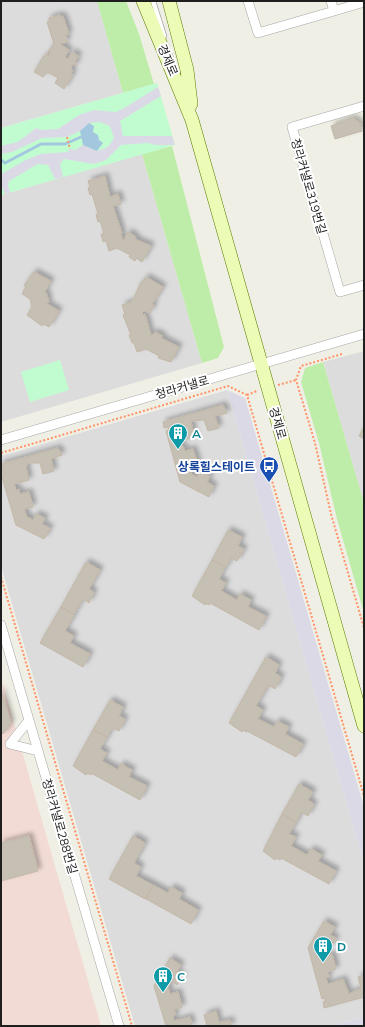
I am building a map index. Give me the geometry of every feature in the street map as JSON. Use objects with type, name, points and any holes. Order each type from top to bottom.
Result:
[{"type":"main road","name":"경제로","points":[[143,1],[192,120],[364,726]]},
{"type":"main road","name":"경제로","points":[[169,1],[187,70],[192,120]]},
{"type":"street","points":[[248,1],[258,33],[364,2]]},
{"type":"street","points":[[331,1],[334,11]]},
{"type":"street","name":"청라커낼로319번길","points":[[364,106],[292,127],[340,292],[364,285]]},
{"type":"street","name":"청라커낼로","points":[[1,440],[364,334]]},
{"type":"street","name":"청라커낼로288번길","points":[[1,625],[119,1026]]},
{"type":"street","points":[[5,745],[29,720]]},
{"type":"street","points":[[5,745],[38,751]]},
{"type":"lane","points":[[153,1],[178,84]]},
{"type":"path","points":[[66,137],[70,149]]},
{"type":"path","points":[[342,354],[301,366],[296,380],[315,443],[331,514],[364,628]]},
{"type":"path","points":[[1,452],[228,386],[246,394],[364,796]]},
{"type":"path","points":[[1,577],[132,1026]]},
{"type":"shaded area","points":[[1,1],[97,1],[123,93],[1,128]]},
{"type":"shaded area","points":[[158,87],[161,96],[120,121],[123,136],[172,136],[175,145],[155,145],[148,143],[121,145],[106,160],[94,164],[64,159],[60,164],[63,177],[55,179],[48,165],[38,164],[9,181],[8,185],[10,192],[5,194],[1,185],[1,174],[26,160],[40,154],[67,152],[70,149],[75,150],[83,145],[97,151],[108,147],[114,138],[110,126],[100,122],[89,123],[80,131],[67,137],[42,138],[12,152],[1,154],[1,146],[18,142],[36,128],[41,130],[58,129],[79,115],[94,110],[116,112]]},
{"type":"shaded area","points":[[142,154],[202,363],[1,422],[1,195]]},
{"type":"shaded area","points":[[364,351],[364,503],[323,362]]},
{"type":"shaded area","points":[[227,390],[364,864],[364,1017],[330,1026],[135,1026],[1,566],[1,456]]},
{"type":"shaded area","points":[[227,390],[245,398],[364,807],[364,864]]},
{"type":"shaded area","points":[[1,678],[101,1026],[1,1026]]},
{"type":"shaded area","points":[[364,1017],[364,1026],[330,1026]]},
{"type":"green space","points":[[97,1],[126,1],[139,34],[154,84],[123,93]]},
{"type":"green space","points":[[157,83],[175,145],[1,195],[1,128]]},
{"type":"green space","points":[[172,146],[224,347],[218,358],[202,363],[142,154]]},
{"type":"green space","points":[[60,360],[69,390],[30,402],[21,372]]},
{"type":"green space","points":[[323,362],[364,503],[364,613],[337,519],[319,443],[301,382],[305,368]]},
{"type":"water","points":[[89,123],[94,126],[93,132],[98,135],[99,140],[103,143],[97,151],[83,145],[80,131]]},
{"type":"building","points":[[60,15],[61,17],[63,16],[69,34],[66,34],[67,42],[60,44],[69,50],[65,57],[68,59],[72,52],[79,56],[75,61],[77,63],[75,66],[73,64],[71,68],[73,70],[71,73],[73,74],[64,89],[55,83],[58,78],[47,72],[43,77],[34,72],[43,57],[44,58],[46,54],[49,56],[51,52],[48,51],[54,44],[47,22],[49,21],[49,18]]},
{"type":"building","points":[[352,118],[359,122],[362,131],[335,139],[331,126]]},
{"type":"building","points":[[105,176],[110,197],[118,194],[121,204],[113,206],[122,233],[122,238],[124,240],[128,232],[136,237],[135,239],[151,246],[142,262],[136,258],[135,261],[129,257],[130,255],[117,248],[109,251],[106,241],[103,242],[101,234],[104,234],[100,221],[98,222],[96,215],[98,214],[92,194],[90,195],[88,181]]},
{"type":"building","points":[[34,272],[51,281],[44,293],[46,292],[49,302],[46,303],[59,311],[49,327],[43,324],[42,326],[27,315],[32,307],[30,299],[22,294],[26,286],[24,285]]},
{"type":"building","points":[[146,277],[163,287],[152,304],[154,305],[150,313],[145,311],[142,312],[143,315],[145,314],[151,335],[150,337],[155,332],[163,336],[161,338],[179,347],[171,362],[158,358],[159,356],[146,349],[137,352],[134,343],[132,343],[129,335],[131,335],[123,315],[125,314],[122,305],[132,302],[141,282],[142,283]]},
{"type":"building","name":"A","points":[[223,405],[227,413],[215,416],[219,428],[208,431],[204,420],[191,421],[194,437],[179,441],[180,447],[183,446],[185,451],[193,449],[198,464],[189,467],[191,474],[197,477],[201,471],[210,476],[207,482],[214,486],[209,497],[180,482],[166,431],[169,430],[168,427],[164,428],[163,422]]},
{"type":"building","points":[[364,427],[364,439],[359,436]]},
{"type":"building","points":[[58,448],[62,455],[51,459],[54,471],[43,474],[40,463],[27,463],[26,467],[29,480],[14,484],[16,490],[19,489],[20,494],[29,492],[33,507],[24,509],[27,517],[33,520],[36,514],[45,518],[42,524],[50,528],[44,539],[16,525],[1,474],[4,473],[3,470],[1,470],[1,464]]},
{"type":"building","points":[[228,530],[242,537],[238,546],[244,549],[237,561],[231,558],[226,567],[212,560]]},
{"type":"building","points":[[212,560],[225,567],[219,579],[226,583],[221,591],[237,600],[240,594],[251,600],[248,607],[266,616],[259,630],[210,603],[209,605],[205,603],[205,605],[192,596]]},
{"type":"building","points":[[86,562],[100,570],[89,589],[94,592],[89,603],[83,599],[74,614],[61,607]]},
{"type":"building","points":[[61,607],[74,615],[65,631],[74,636],[70,643],[90,654],[83,667],[40,643]]},
{"type":"building","points":[[266,657],[279,665],[275,673],[281,677],[275,689],[268,685],[256,706],[263,710],[258,719],[274,727],[277,721],[289,727],[285,734],[303,744],[296,757],[247,731],[243,730],[242,732],[229,723]]},
{"type":"building","points":[[1,690],[11,723],[4,733],[1,734]]},
{"type":"building","points":[[110,700],[123,707],[119,716],[125,719],[119,731],[112,728],[107,737],[93,730]]},
{"type":"building","points":[[93,730],[107,737],[100,749],[107,753],[102,761],[118,770],[121,764],[132,770],[129,777],[147,786],[140,800],[91,773],[91,775],[87,773],[86,775],[73,766]]},
{"type":"building","points":[[299,784],[313,792],[308,800],[314,804],[308,816],[301,812],[296,822],[282,814]]},
{"type":"building","points":[[282,814],[296,822],[289,834],[296,837],[291,846],[307,855],[311,849],[322,855],[318,861],[336,871],[329,884],[281,858],[280,860],[276,858],[275,860],[263,851]]},
{"type":"building","points":[[29,836],[38,871],[1,881],[1,843]]},
{"type":"building","points":[[133,836],[145,843],[134,863],[141,867],[136,876],[153,885],[145,899],[109,879]]},
{"type":"building","points":[[153,885],[168,893],[171,887],[182,893],[179,899],[198,910],[191,924],[146,899]]},
{"type":"building","name":"D","points":[[324,921],[335,927],[330,935],[336,938],[331,947],[325,943],[321,949],[323,957],[332,954],[336,969],[328,972],[329,977],[326,978],[328,984],[343,979],[349,994],[361,988],[358,977],[364,975],[364,997],[324,1008],[323,1002],[326,1001],[325,998],[322,999],[308,948]]},
{"type":"building","name":"C","points":[[170,958],[181,965],[177,972],[182,976],[177,985],[171,981],[168,987],[170,994],[178,992],[182,1007],[174,1010],[176,1015],[173,1016],[174,1021],[190,1017],[192,1026],[166,1026],[154,986]]},
{"type":"building","points":[[216,1011],[219,1023],[230,1020],[232,1026],[207,1026],[204,1015]]},
{"type":"waterway","points":[[1,160],[5,163],[41,144],[65,144],[81,137]]},
{"type":"place","name":"A","points":[[178,450]]},
{"type":"place","name":"상록힐스테이트","points":[[269,483]]},
{"type":"place","name":"D","points":[[323,963]]},
{"type":"place","name":"C","points":[[163,993]]}]
